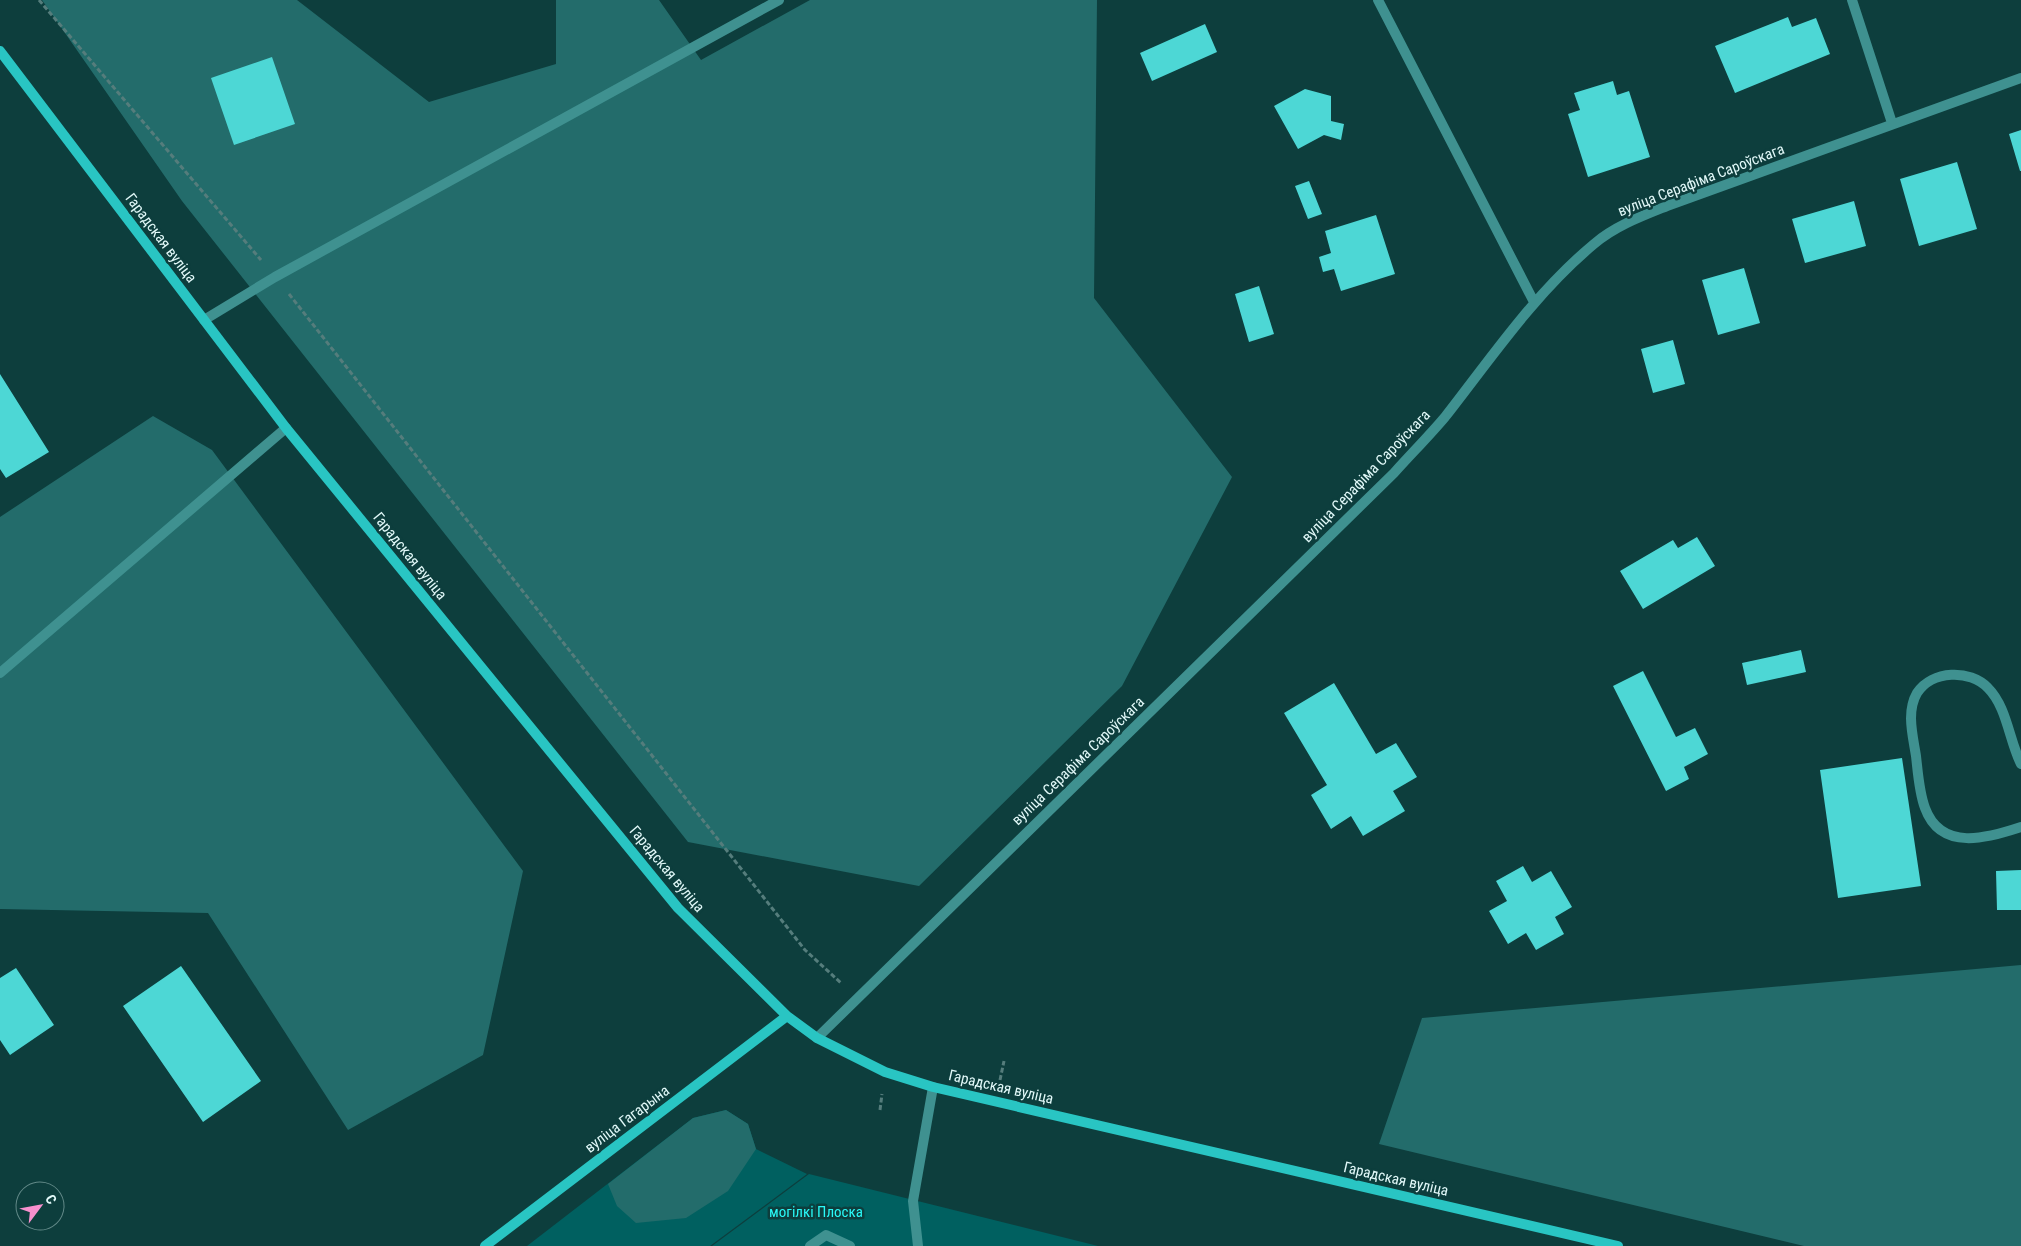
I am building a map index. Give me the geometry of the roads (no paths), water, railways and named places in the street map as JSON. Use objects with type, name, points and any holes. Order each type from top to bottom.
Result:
[{"type":"main road","name":"Гарадская вуліца","points":[[0,51],[286,428],[678,908],[787,1016],[817,1038],[885,1072],[934,1087],[1618,1246]]},
{"type":"main road","name":"вуліца Гагарына","points":[[485,1246],[787,1016]]},
{"type":"street","points":[[204,320],[275,277],[780,0]]},
{"type":"street","points":[[1378,0],[1534,302]]},
{"type":"street","points":[[1852,0],[1892,123]]},
{"type":"street","name":"вуліца Серафіма Сароўскага","points":[[817,1038],[1394,472],[1443,419],[1534,302],[1595,243],[1625,224],[1667,206],[1892,123],[2021,78]]},
{"type":"street","points":[[0,673],[286,428]]},
{"type":"street","points":[[2021,764],[1997,700],[1988,688],[1975,678],[1960,674],[1945,675],[1930,682],[1918,691],[1912,704],[1911,722],[1922,797],[1930,819],[1947,834],[1973,839],[2021,827]]},
{"type":"street","points":[[918,1246],[913,1202],[934,1087]]},
{"type":"street","points":[[810,1246],[826,1235],[850,1246]]},
{"type":"park label","name":"могілкі Плоска","points":[[816,1212]]}]
